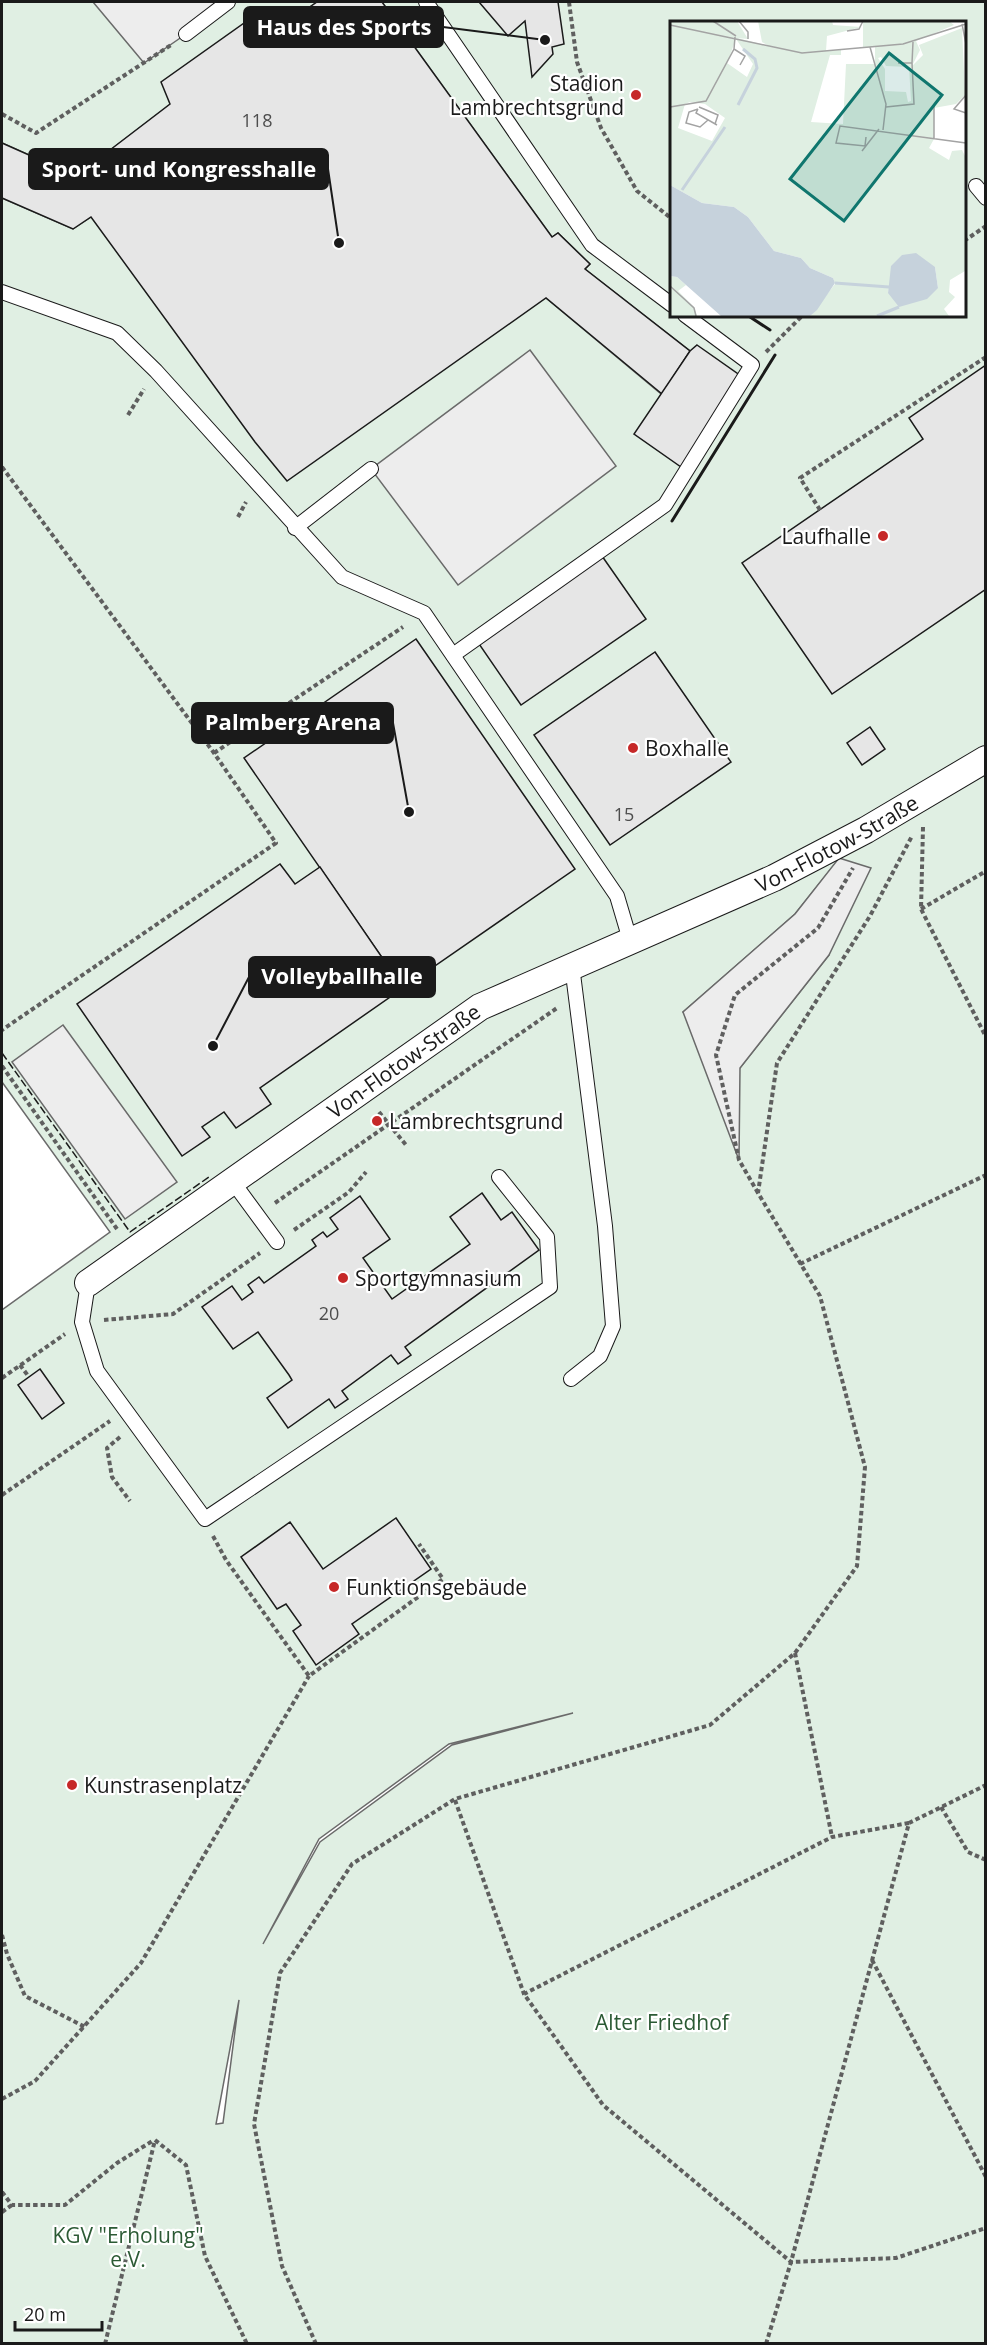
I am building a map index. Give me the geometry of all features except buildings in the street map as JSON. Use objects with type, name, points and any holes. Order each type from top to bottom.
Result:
[{"type":"street","name":"Von-Flotow-Straße","points":[[88,1283],[480,1007],[774,878],[866,830],[920,806],[986,759]]},
{"type":"lane","points":[[186,34],[228,2]]},
{"type":"lane","points":[[426,2],[592,245],[670,304]]},
{"type":"lane","points":[[976,186],[986,198]]},
{"type":"lane","points":[[2,292],[117,333],[156,371],[342,577],[424,613],[617,896],[630,940]]},
{"type":"lane","points":[[453,656],[665,505],[752,365],[686,316]]},
{"type":"lane","points":[[296,528],[371,469]]},
{"type":"lane","points":[[571,1379],[600,1356],[613,1326],[605,1226],[572,966]]},
{"type":"lane","points":[[205,1519],[550,1287],[547,1237],[499,1177]]},
{"type":"lane","points":[[233,1182],[277,1242]]},
{"type":"lane","name":"Von-Flotow-Straße","points":[[88,1283],[82,1322],[98,1371],[205,1519]]},
{"type":"path","points":[[569,2],[577,62],[601,128],[637,191],[670,217]]},
{"type":"path","points":[[2,114],[36,133],[186,34]]},
{"type":"path","points":[[966,240],[986,226]]},
{"type":"path","points":[[752,365],[802,316]]},
{"type":"path","points":[[820,510],[800,478],[986,357]]},
{"type":"path","points":[[128,415],[156,371]]},
{"type":"path","points":[[2,468],[214,753],[276,843],[2,1030]]},
{"type":"path","points":[[214,753],[424,613]]},
{"type":"path","points":[[920,806],[921,909],[986,1037]]},
{"type":"path","points":[[758,1193],[777,1063],[870,916],[920,806]]},
{"type":"path","points":[[316,2343],[282,2266],[254,2124],[280,1973],[352,1864],[455,1799],[710,1725],[795,1653],[856,1566],[865,1467],[820,1296],[739,1160],[716,1054],[735,995],[818,928],[858,860]]},
{"type":"path","points":[[921,909],[986,871]]},
{"type":"path","points":[[258,1216],[560,1006]]},
{"type":"path","points":[[2,1066],[133,1251]]},
{"type":"path","points":[[389,1123],[406,1145]]},
{"type":"path","points":[[2,1378],[82,1322],[173,1314],[349,1192],[366,1172]]},
{"type":"path","points":[[800,1264],[986,1175]]},
{"type":"path","points":[[20,1365],[29,1377]]},
{"type":"path","points":[[2,1495],[127,1409]]},
{"type":"path","points":[[130,1501],[112,1477],[107,1448],[136,1422]]},
{"type":"path","points":[[205,1519],[226,1560],[309,1676]]},
{"type":"path","points":[[2,2099],[35,2081],[141,1963],[309,1676],[443,1579],[419,1544]]},
{"type":"path","points":[[795,1653],[832,1837]]},
{"type":"path","points":[[524,1994],[832,1837],[909,1823],[986,1785]]},
{"type":"path","points":[[455,1799],[524,1994],[603,2105],[791,2262],[896,2258],[986,2228]]},
{"type":"path","points":[[941,1807],[968,1852],[986,1860]]},
{"type":"path","points":[[766,2343],[791,2262],[909,1823]]},
{"type":"path","points":[[2,1935],[7,1954],[25,1996],[85,2027]]},
{"type":"path","points":[[872,1960],[986,2176]]},
{"type":"path","points":[[2,2212],[12,2205],[65,2205],[117,2163],[155,2140]]},
{"type":"path","points":[[105,2343],[155,2140]]},
{"type":"path","points":[[155,2140],[186,2165],[205,2256],[247,2343]]},
{"type":"path","points":[[2,2192],[12,2205]]},
{"type":"green space","points":[[2,2],[317,2],[265,38],[262,35],[76,176],[2,143]]},
{"type":"green space","name":"Lambrechtsgrund","points":[[382,2],[985,2],[985,2343],[2,2343],[2,1310],[110,1232],[2,1082],[2,198],[73,229],[91,217],[546,298],[661,394],[690,351],[585,269],[590,264],[558,233],[552,237]],"holes":[[[839,859],[829,955],[740,1068],[683,1012],[795,914]],[[573,1713],[452,1745],[320,1842],[263,1944],[319,1839],[449,1744]],[[239,2000],[223,2123],[216,2124]]]},
{"type":"shaded area","points":[[93,2],[225,2],[186,34],[144,63]]},
{"type":"shaded area","points":[[530,350],[616,466],[458,585],[371,469]]},
{"type":"shaded area","points":[[839,858],[871,868],[829,955],[740,1068],[739,1160],[683,1012],[795,914]]},
{"type":"shaded area","points":[[63,1025],[177,1182],[125,1219],[12,1062]]},
{"type":"fence","points":[[2,1053],[130,1232],[209,1177]]},
{"type":"wall","points":[[749,316],[770,330]]},
{"type":"wall","points":[[672,521],[775,355]]},
{"type":"place","name":"Haus des Sports","points":[[545,40]]},
{"type":"place","name":"Stadion Lambrechtsgrund","points":[[636,95]]},
{"type":"place","name":"Sport- und Kongresshalle","points":[[339,243]]},
{"type":"place","name":"Laufhalle","points":[[883,536]]},
{"type":"place","name":"Boxhalle","points":[[633,748]]},
{"type":"place","name":"Palmberg Arena","points":[[409,812]]},
{"type":"place","name":"Volleyballhalle","points":[[213,1046]]},
{"type":"place","name":"Lambrechtsgrund","points":[[377,1121]]},
{"type":"place","name":"Sportgymnasium","points":[[343,1278]]},
{"type":"place","name":"Funktionsgebäude","points":[[334,1587]]},
{"type":"place","name":"Kunstrasenplatz","points":[[72,1785]]},
{"type":"park label","name":"Alter Friedhof","points":[[662,2022]]},
{"type":"park label","name":"KGV \"Erholung\" e.V.","points":[[128,2247]]}]
